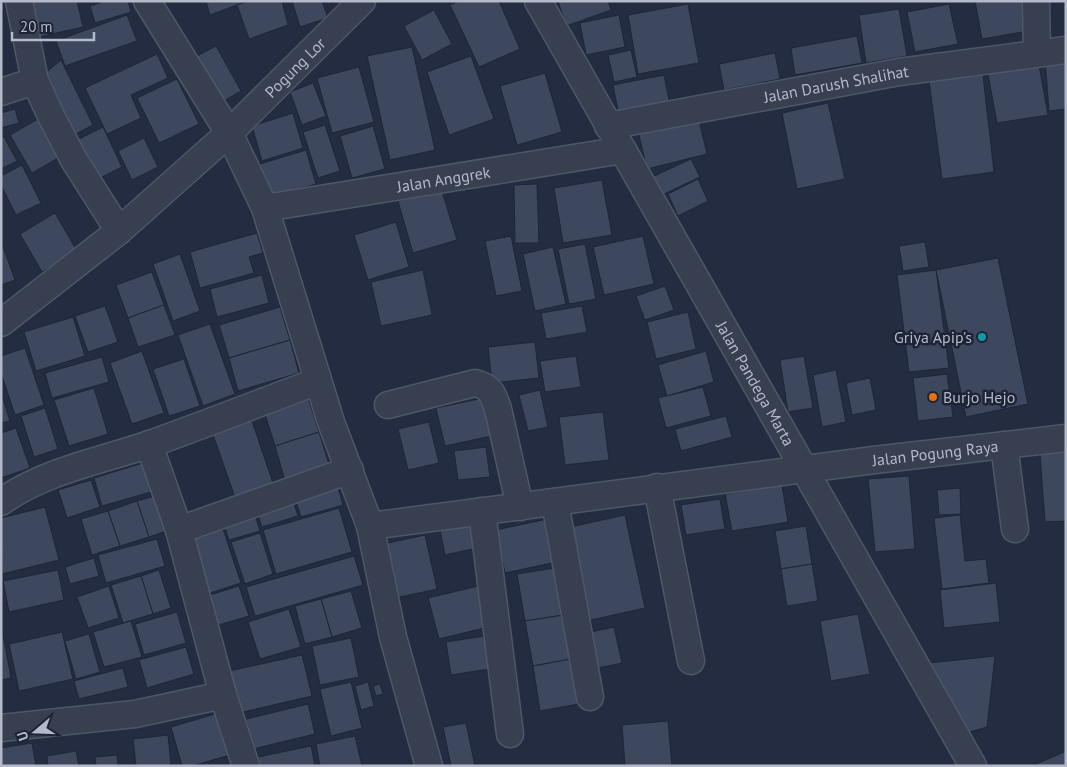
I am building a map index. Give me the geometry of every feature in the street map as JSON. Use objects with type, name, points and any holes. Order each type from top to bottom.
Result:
[{"type":"street","points":[[19,1],[35,81],[74,160],[119,231]]},
{"type":"street","points":[[147,1],[229,133],[264,208],[318,381],[370,526],[393,637],[429,766]]},
{"type":"street","name":"Pogung Lor","points":[[1,323],[119,231],[229,133],[362,1]]},
{"type":"street","name":"Jalan Pandega Marta","points":[[538,1],[806,469],[973,766]]},
{"type":"street","points":[[1036,1],[1037,52]]},
{"type":"street","name":"Jalan Darush Shalihat","points":[[608,126],[899,72],[988,61],[1037,52],[1066,50]]},
{"type":"street","points":[[1,92],[35,81]]},
{"type":"street","name":"Jalan Anggrek","points":[[264,208],[623,150]]},
{"type":"street","points":[[1,502],[14,493],[46,478],[149,444],[318,381]]},
{"type":"street","points":[[388,405],[475,383],[486,386],[494,395],[498,409],[520,507]]},
{"type":"street","name":"Jalan Pogung Raya","points":[[370,526],[657,487],[1066,438]]},
{"type":"street","points":[[149,444],[179,530],[223,696],[246,766]]},
{"type":"street","points":[[1004,445],[1015,528]]},
{"type":"street","points":[[179,530],[350,470]]},
{"type":"street","points":[[657,487],[690,661]]},
{"type":"street","points":[[555,502],[590,697]]},
{"type":"street","points":[[482,511],[510,734]]},
{"type":"street","points":[[1,728],[135,714],[223,696]]},
{"type":"building","points":[[26,1],[77,1],[83,27],[35,38]]},
{"type":"building","points":[[105,1],[128,1],[131,12],[95,23],[90,6]]},
{"type":"building","points":[[206,1],[248,1],[210,15]]},
{"type":"building","points":[[248,1],[282,1],[288,25],[249,39],[237,5]]},
{"type":"building","points":[[292,1],[322,1],[328,18],[300,27]]},
{"type":"building","points":[[459,1],[499,1],[520,49],[479,67],[450,5]]},
{"type":"building","points":[[558,1],[608,1],[611,10],[566,26]]},
{"type":"building","points":[[975,1],[1029,1],[1034,30],[982,39]]},
{"type":"building","points":[[688,4],[699,63],[638,74],[628,15]]},
{"type":"building","points":[[949,4],[958,44],[915,52],[907,12]]},
{"type":"building","points":[[899,9],[907,56],[866,63],[859,15]]},
{"type":"building","points":[[434,10],[452,44],[422,60],[404,26]]},
{"type":"building","points":[[127,15],[137,41],[65,66],[56,41]]},
{"type":"building","points":[[619,15],[625,47],[586,55],[580,23]]},
{"type":"building","points":[[857,36],[862,63],[795,75],[791,48]]},
{"type":"building","points":[[216,46],[241,91],[222,102],[197,56]]},
{"type":"building","points":[[412,47],[435,150],[390,160],[367,56]]},
{"type":"building","points":[[631,50],[637,77],[614,82],[608,55]]},
{"type":"building","points":[[775,53],[780,79],[724,90],[719,64]]},
{"type":"building","points":[[157,54],[168,78],[131,95],[141,118],[107,134],[85,88]]},
{"type":"building","points":[[471,56],[494,119],[449,135],[427,72]]},
{"type":"building","points":[[1066,57],[1066,109],[1049,111],[1045,59]]},
{"type":"building","points":[[61,60],[93,125],[70,137],[42,76]]},
{"type":"building","points":[[1039,65],[1048,115],[997,123],[988,74]]},
{"type":"building","points":[[359,67],[374,122],[332,133],[317,78]]},
{"type":"building","points":[[545,73],[562,132],[517,145],[500,86]]},
{"type":"building","points":[[664,75],[670,105],[619,116],[613,85]]},
{"type":"building","points":[[983,75],[994,172],[942,179],[929,81]]},
{"type":"building","points":[[177,79],[199,124],[159,143],[137,98]]},
{"type":"building","points":[[313,83],[326,116],[302,125],[290,92]]},
{"type":"building","points":[[828,103],[845,179],[797,189],[782,113]]},
{"type":"building","points":[[15,109],[19,123],[1,128],[1,113]]},
{"type":"building","points":[[293,113],[303,148],[262,161],[252,126]]},
{"type":"building","points":[[698,116],[707,154],[647,169],[638,131]]},
{"type":"building","points":[[38,119],[60,157],[32,173],[10,135]]},
{"type":"building","points":[[325,125],[340,171],[318,178],[303,132]]},
{"type":"building","points":[[373,126],[385,169],[352,178],[340,136]]},
{"type":"building","points":[[103,127],[122,167],[92,182],[73,142]]},
{"type":"building","points":[[4,137],[17,161],[1,169],[1,138]]},
{"type":"building","points":[[144,138],[158,167],[132,180],[118,151]]},
{"type":"building","points":[[306,150],[316,184],[270,198],[260,164]]},
{"type":"building","points":[[691,159],[700,177],[660,196],[652,177]]},
{"type":"building","points":[[22,165],[41,203],[16,215],[1,185],[1,176]]},
{"type":"building","points":[[698,179],[708,201],[678,216],[668,194]]},
{"type":"building","points":[[602,180],[612,235],[563,243],[554,188]]},
{"type":"building","points":[[537,184],[539,243],[515,243],[514,185]]},
{"type":"building","points":[[441,188],[457,240],[413,253],[398,201]]},
{"type":"building","points":[[55,213],[77,251],[42,272],[20,234]]},
{"type":"building","points":[[396,222],[409,267],[368,280],[354,235]]},
{"type":"building","points":[[257,233],[263,253],[249,257],[254,273],[200,288],[190,252]]},
{"type":"building","points":[[511,236],[522,291],[496,296],[485,241]]},
{"type":"building","points":[[643,236],[654,284],[604,295],[593,247]]},
{"type":"building","points":[[1,241],[15,280],[1,285]]},
{"type":"building","points":[[925,242],[929,267],[903,271],[899,246]]},
{"type":"building","points":[[585,244],[596,299],[569,304],[558,249]]},
{"type":"building","points":[[553,247],[566,304],[535,311],[523,254]]},
{"type":"building","points":[[180,254],[200,311],[173,321],[153,264]]},
{"type":"building","name":"Griya Apip's","points":[[998,258],[1028,404],[966,417],[936,270]]},
{"type":"building","points":[[423,270],[432,315],[381,326],[371,282]]},
{"type":"building","points":[[936,270],[949,368],[909,372],[897,275]]},
{"type":"building","points":[[152,272],[164,305],[128,318],[116,285]]},
{"type":"building","points":[[262,275],[269,303],[217,317],[210,289]]},
{"type":"building","points":[[665,286],[674,310],[645,320],[636,296]]},
{"type":"building","points":[[164,305],[175,335],[138,347],[128,318]]},
{"type":"building","points":[[105,306],[118,342],[88,352],[75,316]]},
{"type":"building","points":[[582,306],[587,332],[546,339],[541,313]]},
{"type":"building","points":[[280,307],[290,340],[229,358],[219,325]]},
{"type":"building","points":[[688,312],[696,349],[656,359],[647,322]]},
{"type":"building","points":[[73,317],[85,356],[36,371],[24,332]]},
{"type":"building","points":[[210,324],[235,394],[203,406],[178,335]]},
{"type":"building","points":[[290,340],[299,373],[238,391],[229,358]]},
{"type":"building","points":[[535,342],[539,378],[492,383],[488,347]]},
{"type":"building","points":[[25,348],[44,405],[15,415],[1,373],[1,356]]},
{"type":"building","points":[[142,351],[164,413],[132,424],[110,363]]},
{"type":"building","points":[[706,351],[714,382],[667,396],[658,365]]},
{"type":"building","points":[[576,356],[581,387],[545,392],[540,361]]},
{"type":"building","points":[[804,356],[813,408],[788,412],[780,360]]},
{"type":"building","points":[[102,357],[109,382],[52,398],[45,373]]},
{"type":"building","points":[[184,359],[200,406],[169,416],[153,369]]},
{"type":"building","points":[[836,370],[846,422],[822,427],[813,375]]},
{"type":"building","name":"Burjo Hejo","points":[[947,374],[953,417],[918,421],[913,378]]},
{"type":"building","points":[[870,378],[876,410],[852,415],[846,383]]},
{"type":"building","points":[[703,387],[711,416],[666,428],[658,398]]},
{"type":"building","points":[[94,388],[108,434],[69,446],[54,400]]},
{"type":"building","points":[[540,390],[548,427],[528,431],[519,395]]},
{"type":"building","points":[[306,391],[319,432],[275,446],[262,405]]},
{"type":"building","points":[[1,392],[10,421],[1,423]]},
{"type":"building","points":[[488,397],[496,435],[445,446],[436,408]]},
{"type":"building","points":[[45,408],[58,449],[34,457],[21,416]]},
{"type":"building","points":[[603,412],[609,460],[565,465],[559,417]]},
{"type":"building","points":[[726,416],[732,437],[681,451],[675,429]]},
{"type":"building","points":[[251,418],[275,489],[237,503],[212,432]]},
{"type":"building","points":[[429,422],[439,463],[408,470],[398,429]]},
{"type":"building","points":[[16,428],[30,468],[1,478],[1,433]]},
{"type":"building","points":[[319,432],[331,471],[286,484],[275,446]]},
{"type":"building","points":[[486,447],[490,477],[458,480],[454,451]]},
{"type":"building","points":[[1066,452],[1066,521],[1045,522],[1040,454]]},
{"type":"building","points":[[143,463],[151,492],[102,506],[94,478]]},
{"type":"building","points":[[909,476],[915,549],[875,552],[868,479]]},
{"type":"building","points":[[91,480],[100,507],[67,518],[58,490]]},
{"type":"building","points":[[336,480],[343,505],[301,517],[293,492]]},
{"type":"building","points":[[782,485],[788,522],[732,531],[725,494]]},
{"type":"building","points":[[960,488],[961,514],[939,515],[937,490]]},
{"type":"building","points":[[291,495],[298,516],[262,527],[255,506]]},
{"type":"building","points":[[155,496],[166,531],[149,537],[137,501]]},
{"type":"building","points":[[720,499],[725,529],[686,535],[681,505]]},
{"type":"building","points":[[137,501],[149,537],[120,546],[108,511]]},
{"type":"building","points":[[45,507],[59,560],[2,574],[1,518]]},
{"type":"building","points":[[339,508],[352,552],[276,574],[263,530]]},
{"type":"building","points":[[108,511],[120,546],[92,555],[81,519]]},
{"type":"building","points":[[254,511],[260,531],[229,540],[223,521]]},
{"type":"building","points":[[625,515],[645,608],[582,622],[561,529]]},
{"type":"building","points":[[960,515],[965,561],[986,559],[989,583],[942,589],[934,518]]},
{"type":"building","points":[[552,518],[561,561],[505,573],[496,530]]},
{"type":"building","points":[[476,523],[481,547],[445,555],[440,530]]},
{"type":"building","points":[[806,526],[812,564],[781,569],[775,531]]},
{"type":"building","points":[[223,529],[241,583],[207,594],[190,540]]},
{"type":"building","points":[[260,533],[273,574],[245,584],[231,542]]},
{"type":"building","points":[[425,535],[437,589],[391,599],[379,545]]},
{"type":"building","points":[[157,539],[165,566],[106,583],[98,555]]},
{"type":"building","points":[[354,556],[363,585],[255,616],[246,587]]},
{"type":"building","points":[[94,558],[99,576],[70,584],[65,567]]},
{"type":"building","points":[[812,564],[818,601],[787,606],[781,569]]},
{"type":"building","points":[[555,568],[564,615],[525,621],[517,574]]},
{"type":"building","points":[[58,570],[64,600],[9,612],[3,581]]},
{"type":"building","points":[[159,570],[171,608],[153,614],[141,576]]},
{"type":"building","points":[[141,576],[153,614],[123,623],[111,585]]},
{"type":"building","points":[[996,583],[1000,622],[944,628],[940,590]]},
{"type":"building","points":[[109,586],[119,618],[88,628],[77,597]]},
{"type":"building","points":[[239,586],[249,616],[212,627],[203,597]]},
{"type":"building","points":[[478,586],[488,627],[439,639],[428,598]]},
{"type":"building","points":[[351,591],[362,628],[332,637],[321,599]]},
{"type":"building","points":[[321,599],[332,637],[305,644],[295,606]]},
{"type":"building","points":[[289,609],[301,647],[260,659],[248,622]]},
{"type":"building","points":[[177,612],[186,643],[144,655],[135,624]]},
{"type":"building","points":[[858,614],[870,674],[831,681],[820,621]]},
{"type":"building","points":[[564,615],[571,659],[533,666],[525,621]]},
{"type":"building","points":[[131,621],[142,657],[104,667],[93,632]]},
{"type":"building","points":[[614,627],[622,663],[598,668],[591,632]]},
{"type":"building","points":[[62,632],[73,679],[19,691],[9,644]]},
{"type":"building","points":[[3,634],[11,678],[1,680],[1,635]]},
{"type":"building","points":[[89,634],[100,672],[76,679],[65,641]]},
{"type":"building","points":[[484,636],[489,669],[451,675],[446,642]]},
{"type":"building","points":[[351,638],[359,677],[320,685],[312,646]]},
{"type":"building","points":[[186,647],[194,674],[147,688],[139,660]]},
{"type":"building","points":[[302,655],[312,696],[239,713],[229,671]]},
{"type":"building","points":[[995,656],[987,727],[963,734],[929,663]]},
{"type":"building","points":[[571,659],[578,704],[540,711],[533,666]]},
{"type":"building","points":[[123,668],[128,687],[79,699],[74,681]]},
{"type":"building","points":[[351,682],[362,728],[331,736],[320,689]]},
{"type":"building","points":[[368,682],[374,706],[361,710],[355,686]]},
{"type":"building","points":[[380,684],[383,694],[376,696],[373,686]]},
{"type":"building","points":[[308,704],[315,734],[253,749],[246,719]]},
{"type":"building","points":[[218,713],[230,755],[192,766],[182,766],[171,727]]},
{"type":"building","points":[[668,721],[672,766],[625,766],[622,725]]},
{"type":"building","points":[[466,723],[475,766],[451,766],[443,727]]},
{"type":"building","points":[[168,735],[171,766],[136,766],[133,739]]},
{"type":"building","points":[[355,736],[362,766],[320,766],[316,744]]},
{"type":"building","points":[[32,743],[36,766],[1,766],[1,748]]},
{"type":"building","points":[[311,746],[315,766],[260,766],[258,757]]},
{"type":"building","points":[[76,751],[79,766],[48,766],[47,756]]},
{"type":"building","points":[[1066,751],[1066,766],[1032,766]]},
{"type":"building","points":[[117,755],[118,766],[96,766],[95,757]]},
{"type":"place","name":"Griya Apip's","points":[[982,337]]},
{"type":"place","name":"Burjo Hejo","points":[[933,397]]}]
